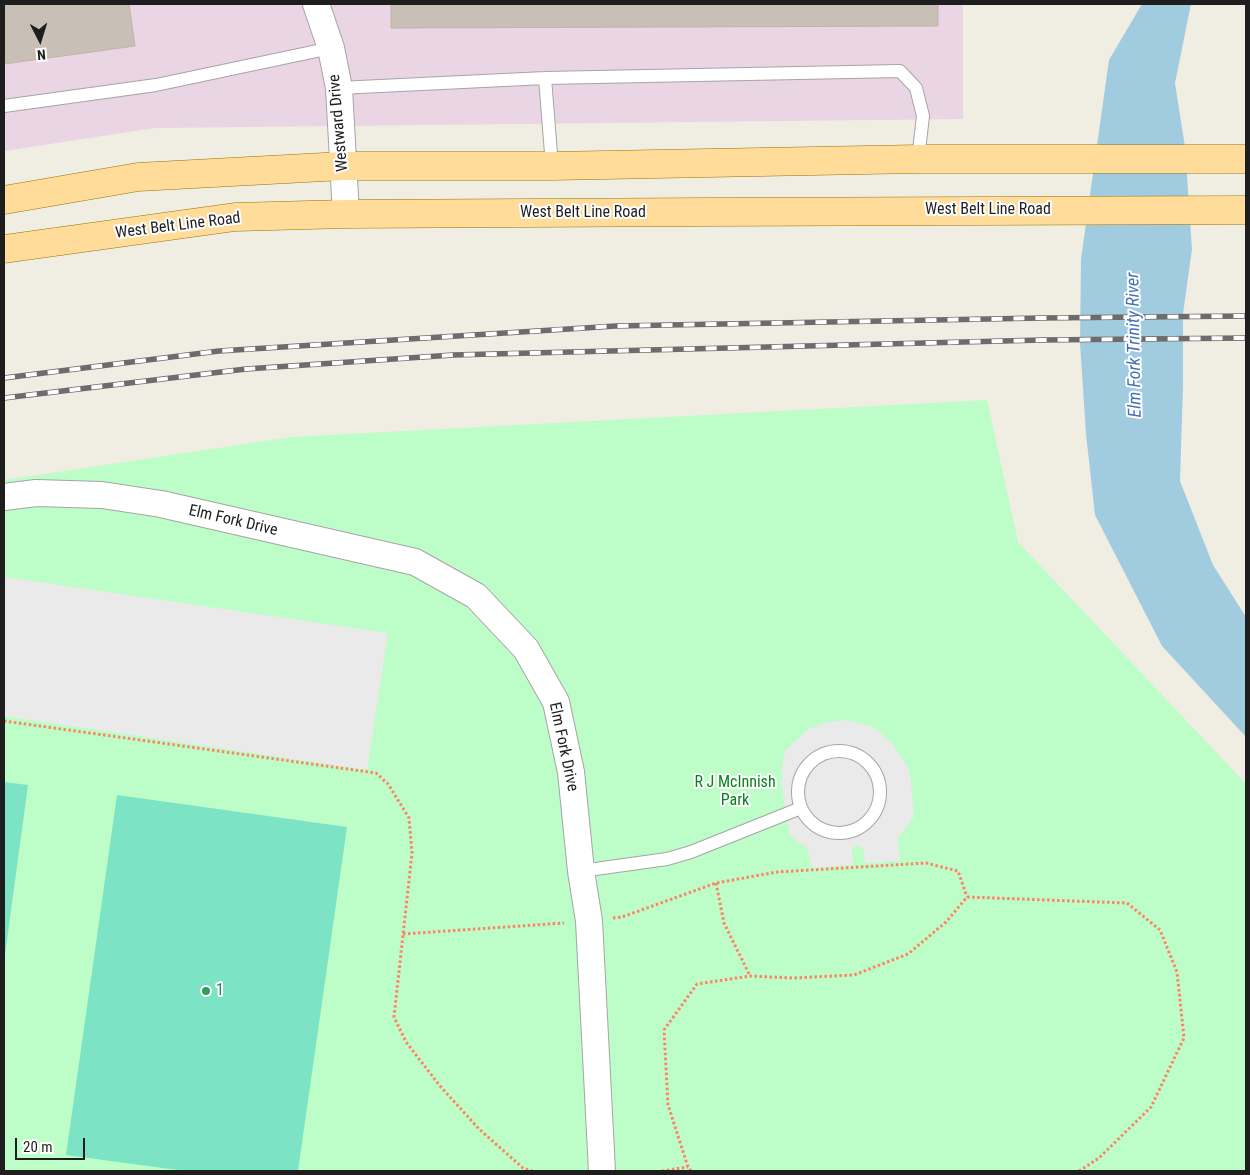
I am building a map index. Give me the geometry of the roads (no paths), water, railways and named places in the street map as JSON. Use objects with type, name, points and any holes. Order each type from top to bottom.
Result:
[{"type":"main road","points":[[4,200],[138,177],[343,166],[552,166],[918,159],[1246,159]]},
{"type":"main road","name":"West Belt Line Road","points":[[4,249],[235,217],[346,214],[1246,210]]},
{"type":"street","name":"Westward Drive","points":[[316,4],[331,48],[340,88],[346,214]]},
{"type":"street","name":"Elm Fork Drive","points":[[4,497],[36,493],[102,495],[161,504],[415,562],[476,596],[526,649],[556,702],[571,772],[581,871],[589,921],[602,1171]]},
{"type":"lane","points":[[4,106],[156,84],[331,48]]},
{"type":"lane","points":[[340,88],[545,78],[900,71],[916,88],[923,116],[918,159]]},
{"type":"lane","points":[[545,78],[552,166]]},
{"type":"lane","points":[[846,751],[858,755],[868,763],[876,774],[880,786],[880,799],[876,811],[867,822],[855,830],[840,833],[826,832],[814,825],[801,808],[798,801],[797,787],[801,773],[820,754],[846,751]]},
{"type":"lane","points":[[581,871],[667,859],[691,852],[801,808]]},
{"type":"water","name":"Elm Fork Trinity River","points":[[1142,4],[1191,4],[1175,83],[1185,147],[1192,249],[1183,314],[1180,481],[1213,565],[1246,617],[1246,737],[1162,646],[1095,515],[1086,434],[1080,343],[1081,259],[1109,60]]},
{"type":"railway","points":[[4,378],[219,351],[616,326],[1246,316]]},
{"type":"railway","points":[[4,398],[246,369],[453,355],[1042,340],[1246,338]]},
{"type":"place","name":"1","points":[[206,991]]},
{"type":"park label","name":"R J McInnish Park","points":[[735,792]]}]
